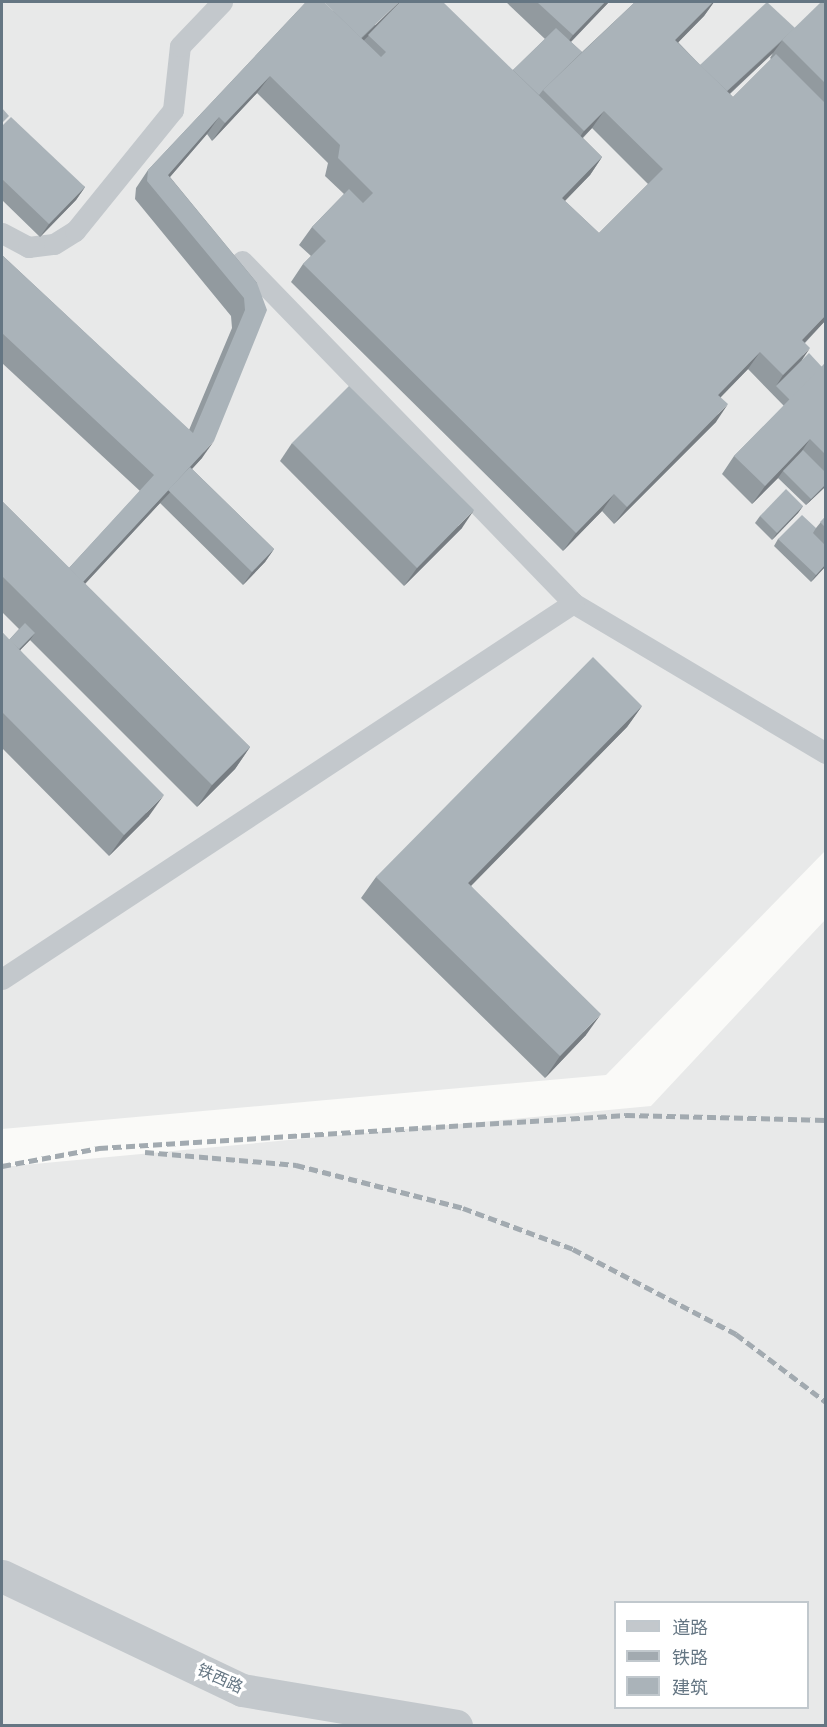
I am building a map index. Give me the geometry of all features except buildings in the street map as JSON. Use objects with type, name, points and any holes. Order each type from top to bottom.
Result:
[{"type":"street","name":"铁西路","points":[[2,1576],[242,1690],[456,1725]]},
{"type":"lane","points":[[2,233],[28,247],[54,244],[75,231],[173,110],[180,46],[222,2]]},
{"type":"lane","points":[[242,261],[573,603],[825,753]]},
{"type":"lane","points":[[2,979],[573,603]]},
{"type":"shaded area","points":[[2,2],[825,2],[825,851],[606,1075],[2,1129]]},
{"type":"shaded area","points":[[825,920],[825,1725],[2,1726],[2,1167],[651,1106]]},
{"type":"railway","points":[[2,1166],[99,1148],[626,1115],[826,1120]]},
{"type":"railway","points":[[145,1152],[296,1165],[463,1208],[573,1249],[736,1334],[826,1402]]}]
